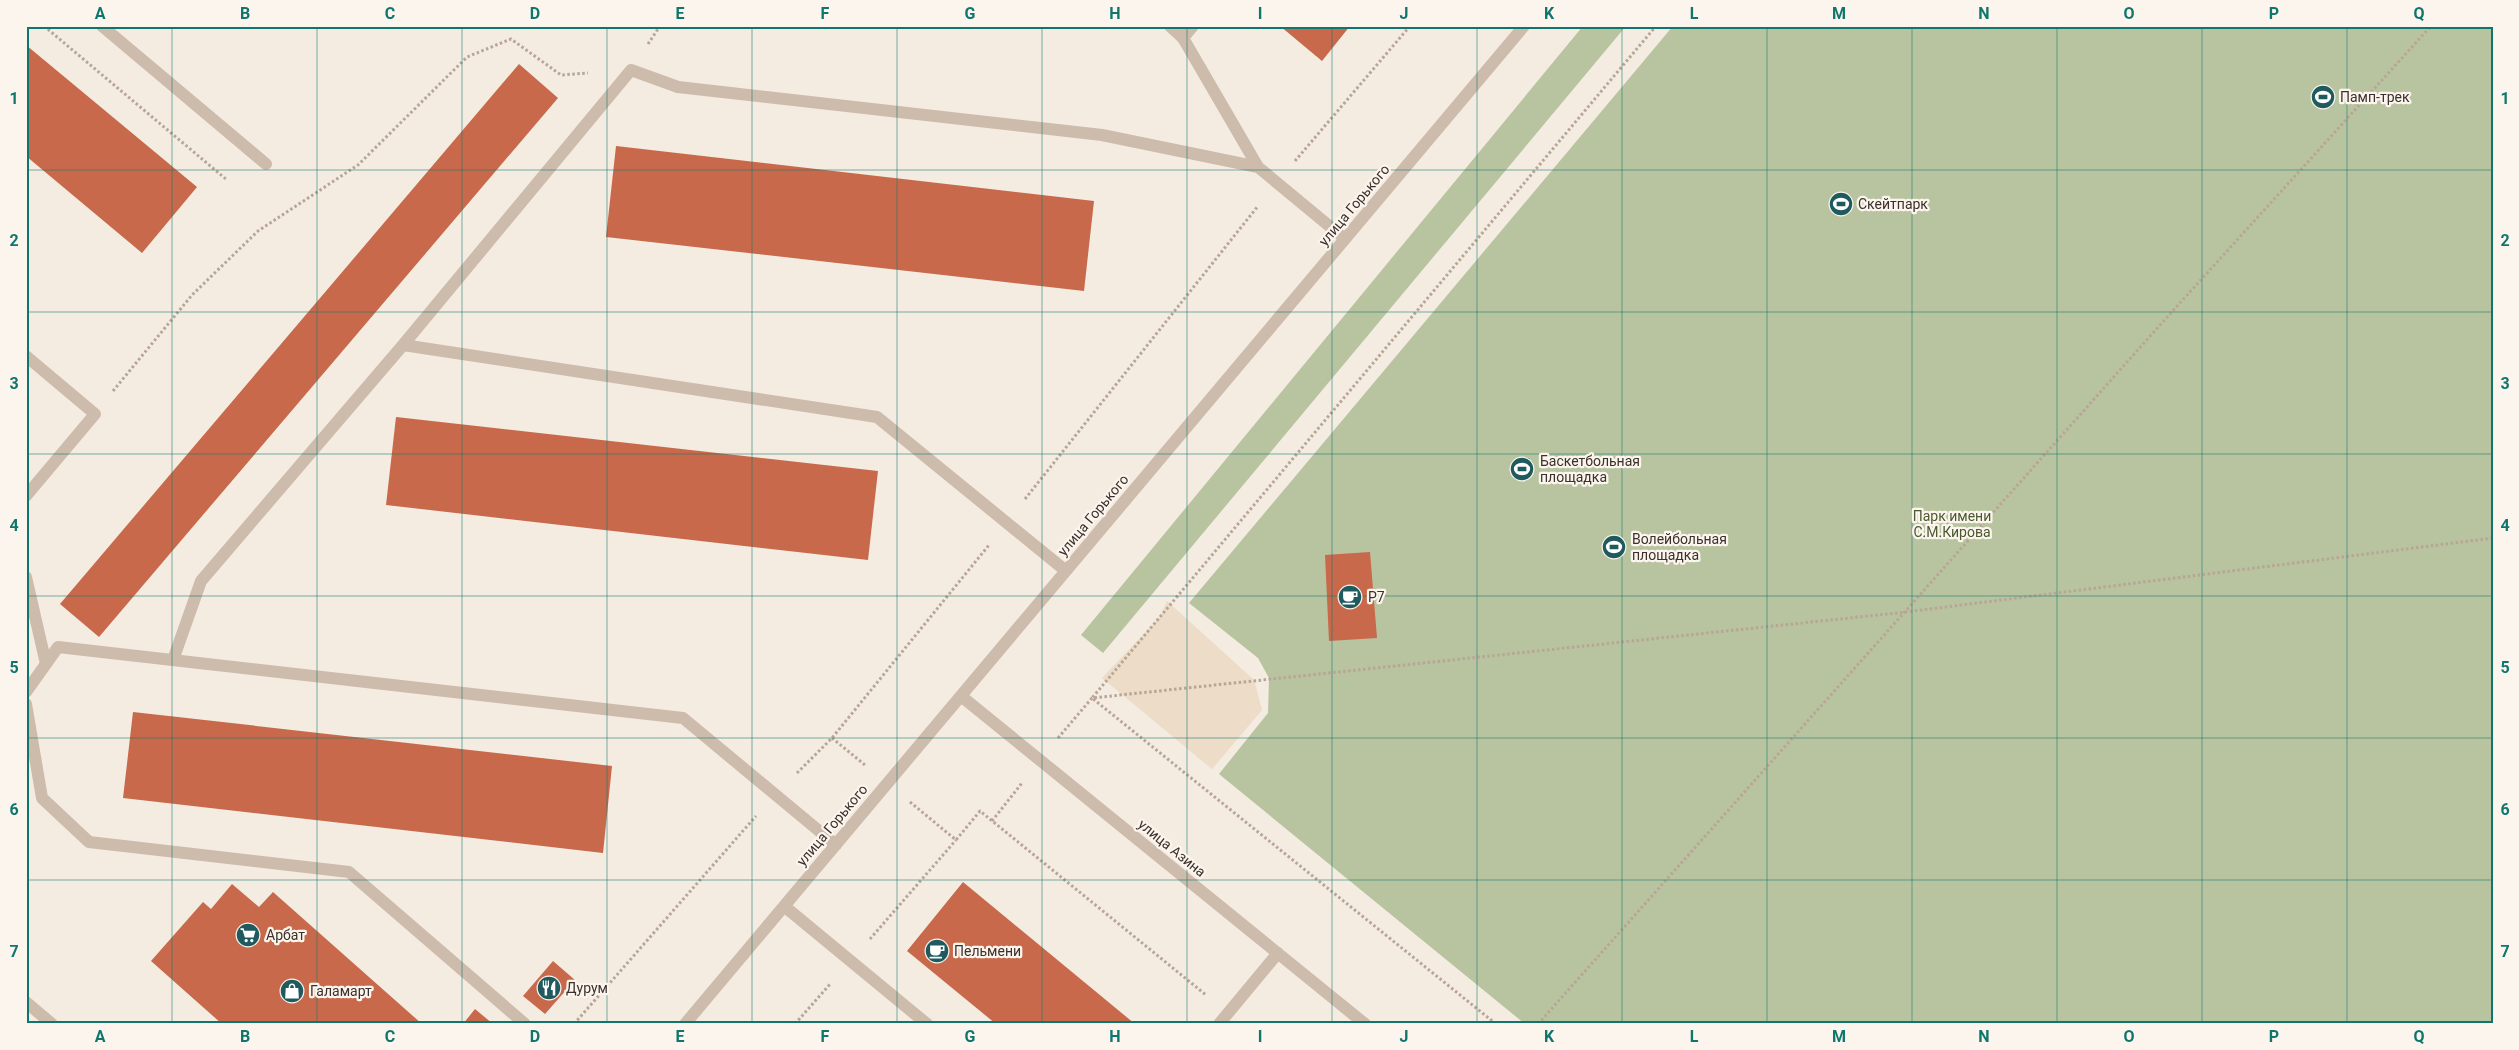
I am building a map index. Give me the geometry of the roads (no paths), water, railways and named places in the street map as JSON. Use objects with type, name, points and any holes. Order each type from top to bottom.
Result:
[{"type":"street","points":[[102,26],[266,164]]},
{"type":"street","points":[[1170,26],[1183,38],[1258,167],[1345,239]]},
{"type":"street","points":[[1183,38],[1193,26]]},
{"type":"street","name":"улица Горького","points":[[685,1024],[1524,26]]},
{"type":"street","points":[[174,660],[201,581],[403,345],[631,70],[678,87],[1102,135],[1258,167]]},
{"type":"street","points":[[403,345],[877,417],[1066,571]]},
{"type":"street","points":[[26,356],[95,414],[26,496]]},
{"type":"street","points":[[26,577],[46,664]]},
{"type":"street","points":[[26,692],[58,647],[683,718],[836,845]]},
{"type":"street","name":"улица Азина","points":[[961,696],[1365,1024]]},
{"type":"street","points":[[26,704],[42,798],[89,842],[349,872],[525,1024]]},
{"type":"street","points":[[784,906],[927,1024]]},
{"type":"street","points":[[1219,1024],[1278,953]]},
{"type":"street","points":[[26,1002],[52,1024]]},
{"type":"place","name":"Памп-трек","points":[[2323,97]]},
{"type":"place","name":"Скейтпарк","points":[[1841,204]]},
{"type":"place","name":"Баскетбольная площадка","points":[[1522,469]]},
{"type":"place","name":"Волейбольная площадка","points":[[1614,547]]},
{"type":"place","name":"Р7","points":[[1350,597]]},
{"type":"place","name":"Арбат","points":[[248,935]]},
{"type":"place","name":"Пельмени","points":[[937,951]]},
{"type":"place","name":"Дурум","points":[[549,988]]},
{"type":"place","name":"Галамарт","points":[[292,991]]},
{"type":"park label","name":"Парк имени С.М.Кирова","points":[[1952,524]]}]
